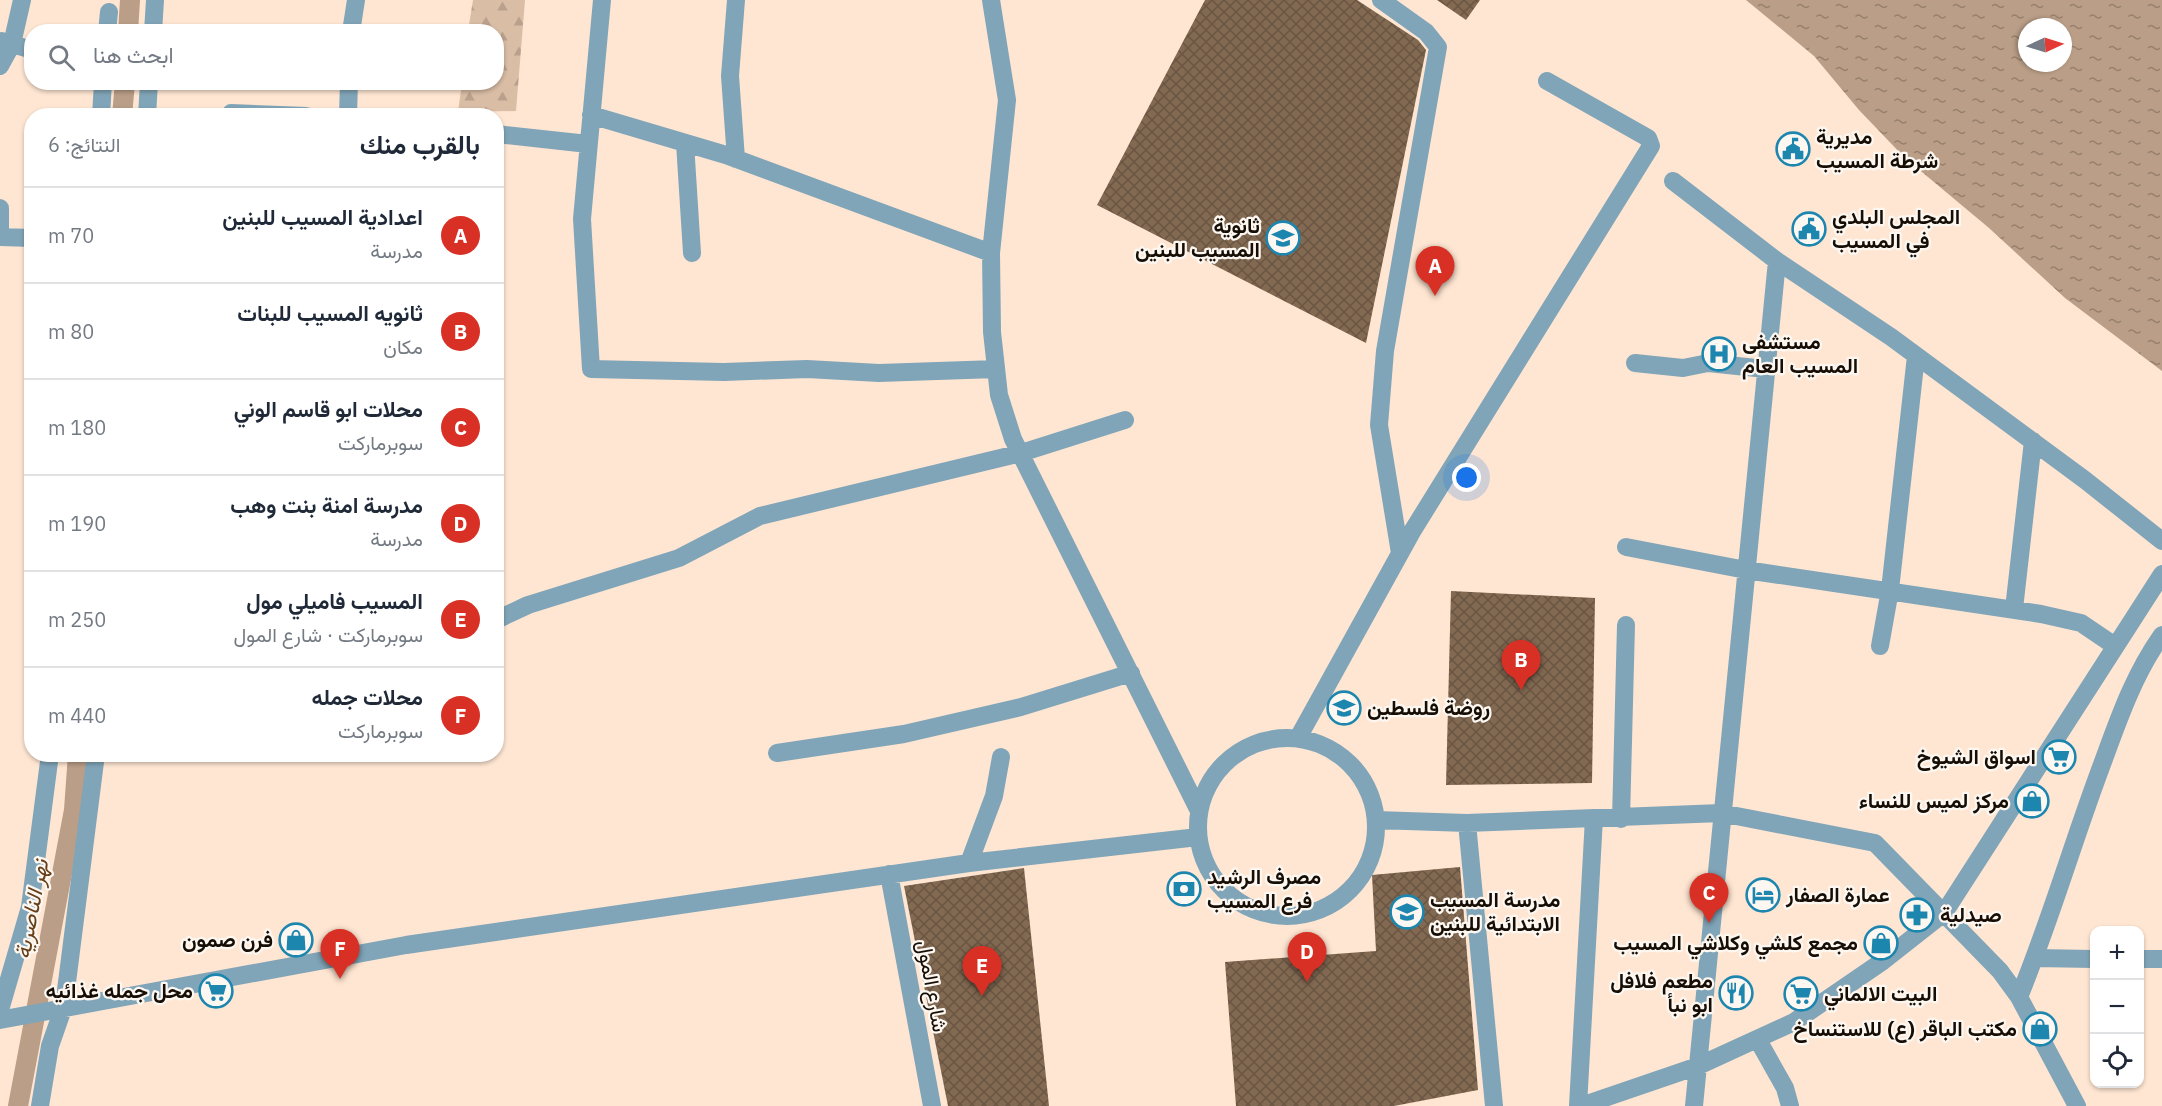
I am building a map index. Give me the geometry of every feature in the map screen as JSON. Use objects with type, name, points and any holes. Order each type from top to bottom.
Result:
[{"type":"street","points":[[0,66],[6,42],[22,0]]},
{"type":"street","points":[[154,24],[155,0]]},
{"type":"street","points":[[352,24],[356,0]]},
{"type":"street","points":[[602,0],[582,219],[591,369],[724,372],[807,369],[879,373],[996,369]]},
{"type":"street","points":[[736,0],[730,76],[736,159]]},
{"type":"street","points":[[991,0],[1006,100],[991,253],[992,332],[999,395],[1021,453],[1199,811]]},
{"type":"street","points":[[1382,0],[1426,32],[1438,47],[1385,351],[1379,425],[1400,553]]},
{"type":"street","points":[[108,24],[109,12]]},
{"type":"street","points":[[6,42],[24,48]]},
{"type":"street","points":[[1298,738],[1400,553],[1651,146],[1648,138],[1546,81]]},
{"type":"street","points":[[101,108],[102,90]]},
{"type":"street","points":[[148,108],[149,90]]},
{"type":"street","points":[[348,108],[349,90]]},
{"type":"street","points":[[591,115],[736,159],[991,253]]},
{"type":"street","points":[[504,135],[588,144]]},
{"type":"street","points":[[685,143],[692,253]]},
{"type":"street","points":[[1673,181],[1777,261],[1916,356],[2033,441],[2162,541]]},
{"type":"street","points":[[0,208],[0,237],[24,238]]},
{"type":"street","points":[[1694,1106],[1777,261]]},
{"type":"street","points":[[1880,646],[1890,590],[1916,356]]},
{"type":"street","points":[[1635,363],[1683,368],[1708,363],[1766,369]]},
{"type":"street","points":[[504,616],[528,605],[679,558],[760,516],[1021,453],[1125,420]]},
{"type":"street","points":[[2014,609],[2033,441]]},
{"type":"street","points":[[1626,547],[1746,570],[2014,609],[2081,623],[2115,646]]},
{"type":"street","points":[[1594,818],[1580,1106],[1698,1065],[1794,1022],[1883,961],[1944,913],[2162,574]]},
{"type":"street","points":[[1621,819],[1626,625]]},
{"type":"street","points":[[2019,997],[2035,958],[2082,813],[2122,709],[2144,661],[2162,635]]},
{"type":"street","points":[[777,753],[914,731],[1021,706],[1131,673]]},
{"type":"street","points":[[1276,738],[1298,738],[1322,744],[1343,757],[1360,775],[1371,796],[1376,820],[1373,851],[1360,879],[1338,901],[1311,914],[1280,916],[1250,909],[1225,891],[1207,866],[1198,837],[1199,811],[1206,789],[1218,770],[1234,755],[1254,744],[1276,738]]},
{"type":"street","points":[[969,863],[994,796],[1001,757]]},
{"type":"street","points":[[0,1010],[30,907],[49,762]]},
{"type":"street","points":[[40,1106],[58,1007],[95,762]]},
{"type":"street","points":[[1376,820],[1467,823],[1621,819],[1721,813],[1875,843],[2000,971],[2019,997],[2077,1106]]},
{"type":"street","points":[[1467,823],[1494,1106]]},
{"type":"street","points":[[0,1020],[58,1007],[406,945],[969,863],[1198,837]]},
{"type":"street","name":"شارع المول","points":[[889,874],[932,1106]]},
{"type":"street","points":[[2035,958],[2090,959]]},
{"type":"street","points":[[2144,959],[2162,959]]},
{"type":"street","points":[[1758,1040],[1785,1088],[1790,1106]]},
{"type":"green space","points":[[473,0],[525,0],[516,111],[504,111],[504,108],[459,108],[461,90],[504,90],[504,24],[469,24]]},
{"type":"water","points":[[1746,0],[2162,0],[2162,371],[2065,298],[1989,228],[1904,157],[1859,110],[1814,56]]},
{"type":"building","points":[[1205,0],[1357,0],[1418,40],[1426,50],[1366,343],[1097,205]]},
{"type":"building","points":[[1437,0],[1480,0],[1466,20]]},
{"type":"building","points":[[1451,591],[1595,598],[1592,783],[1446,785]]},
{"type":"building","points":[[1460,867],[1478,1090],[1394,1106],[1236,1106],[1225,962],[1376,951],[1372,875]]},
{"type":"building","points":[[1024,868],[1049,1106],[948,1106],[904,886]]},
{"type":"waterway","name":"نهر الناصرية","points":[[128,24],[130,0]]},
{"type":"waterway","name":"نهر الناصرية","points":[[123,108],[124,90]]},
{"type":"waterway","name":"نهر الناصرية","points":[[18,1106],[74,810],[77,762]]},
{"type":"place","name":"مديرية شرطة المسيب","points":[[1793,149]]},
{"type":"place","name":"المجلس البلدي في المسيب","points":[[1809,229]]},
{"type":"place","name":"ثانوية المسيب للبنين","points":[[1283,238]]},
{"type":"place","name":"اعدادية المسيب للبنين","points":[[1435,296]]},
{"type":"place","name":"مستشفى المسيب العام","points":[[1719,354]]},
{"type":"place","name":"ثانويه المسيب للبنات","points":[[1521,690]]},
{"type":"place","name":"روضة فلسطين","points":[[1344,708]]},
{"type":"place","name":"اسواق الشيوخ","points":[[2059,757]]},
{"type":"place","name":"مركز لميس للنساء","points":[[2032,801]]},
{"type":"place","name":"مصرف الرشيد فرع المسيب","points":[[1184,889]]},
{"type":"place","name":"عمارة الصفار","points":[[1763,895]]},
{"type":"place","name":"مدرسة المسيب الابتدائية للبنين","points":[[1407,912]]},
{"type":"place","name":"صيدلية","points":[[1917,915]]},
{"type":"place","name":"محلات ابو قاسم الوني","points":[[1709,923]]},
{"type":"place","name":"فرن صمون","points":[[296,940]]},
{"type":"place","name":"مجمع كلشي وكلاشي المسيب","points":[[1881,943]]},
{"type":"place","name":"محلات جمله","points":[[340,979]]},
{"type":"place","name":"مدرسة امنة بنت وهب","points":[[1307,982]]},
{"type":"place","name":"محل جمله غذائيه","points":[[216,991]]},
{"type":"place","name":"مطعم فلافل ابو نبأ","points":[[1736,993]]},
{"type":"place","name":"البيت الالماني","points":[[1801,994]]},
{"type":"place","name":"المسيب فاميلي مول","points":[[982,996]]},
{"type":"place","name":"مكتب الباقر (ع) للاستنساخ","points":[[2040,1029]]}]
